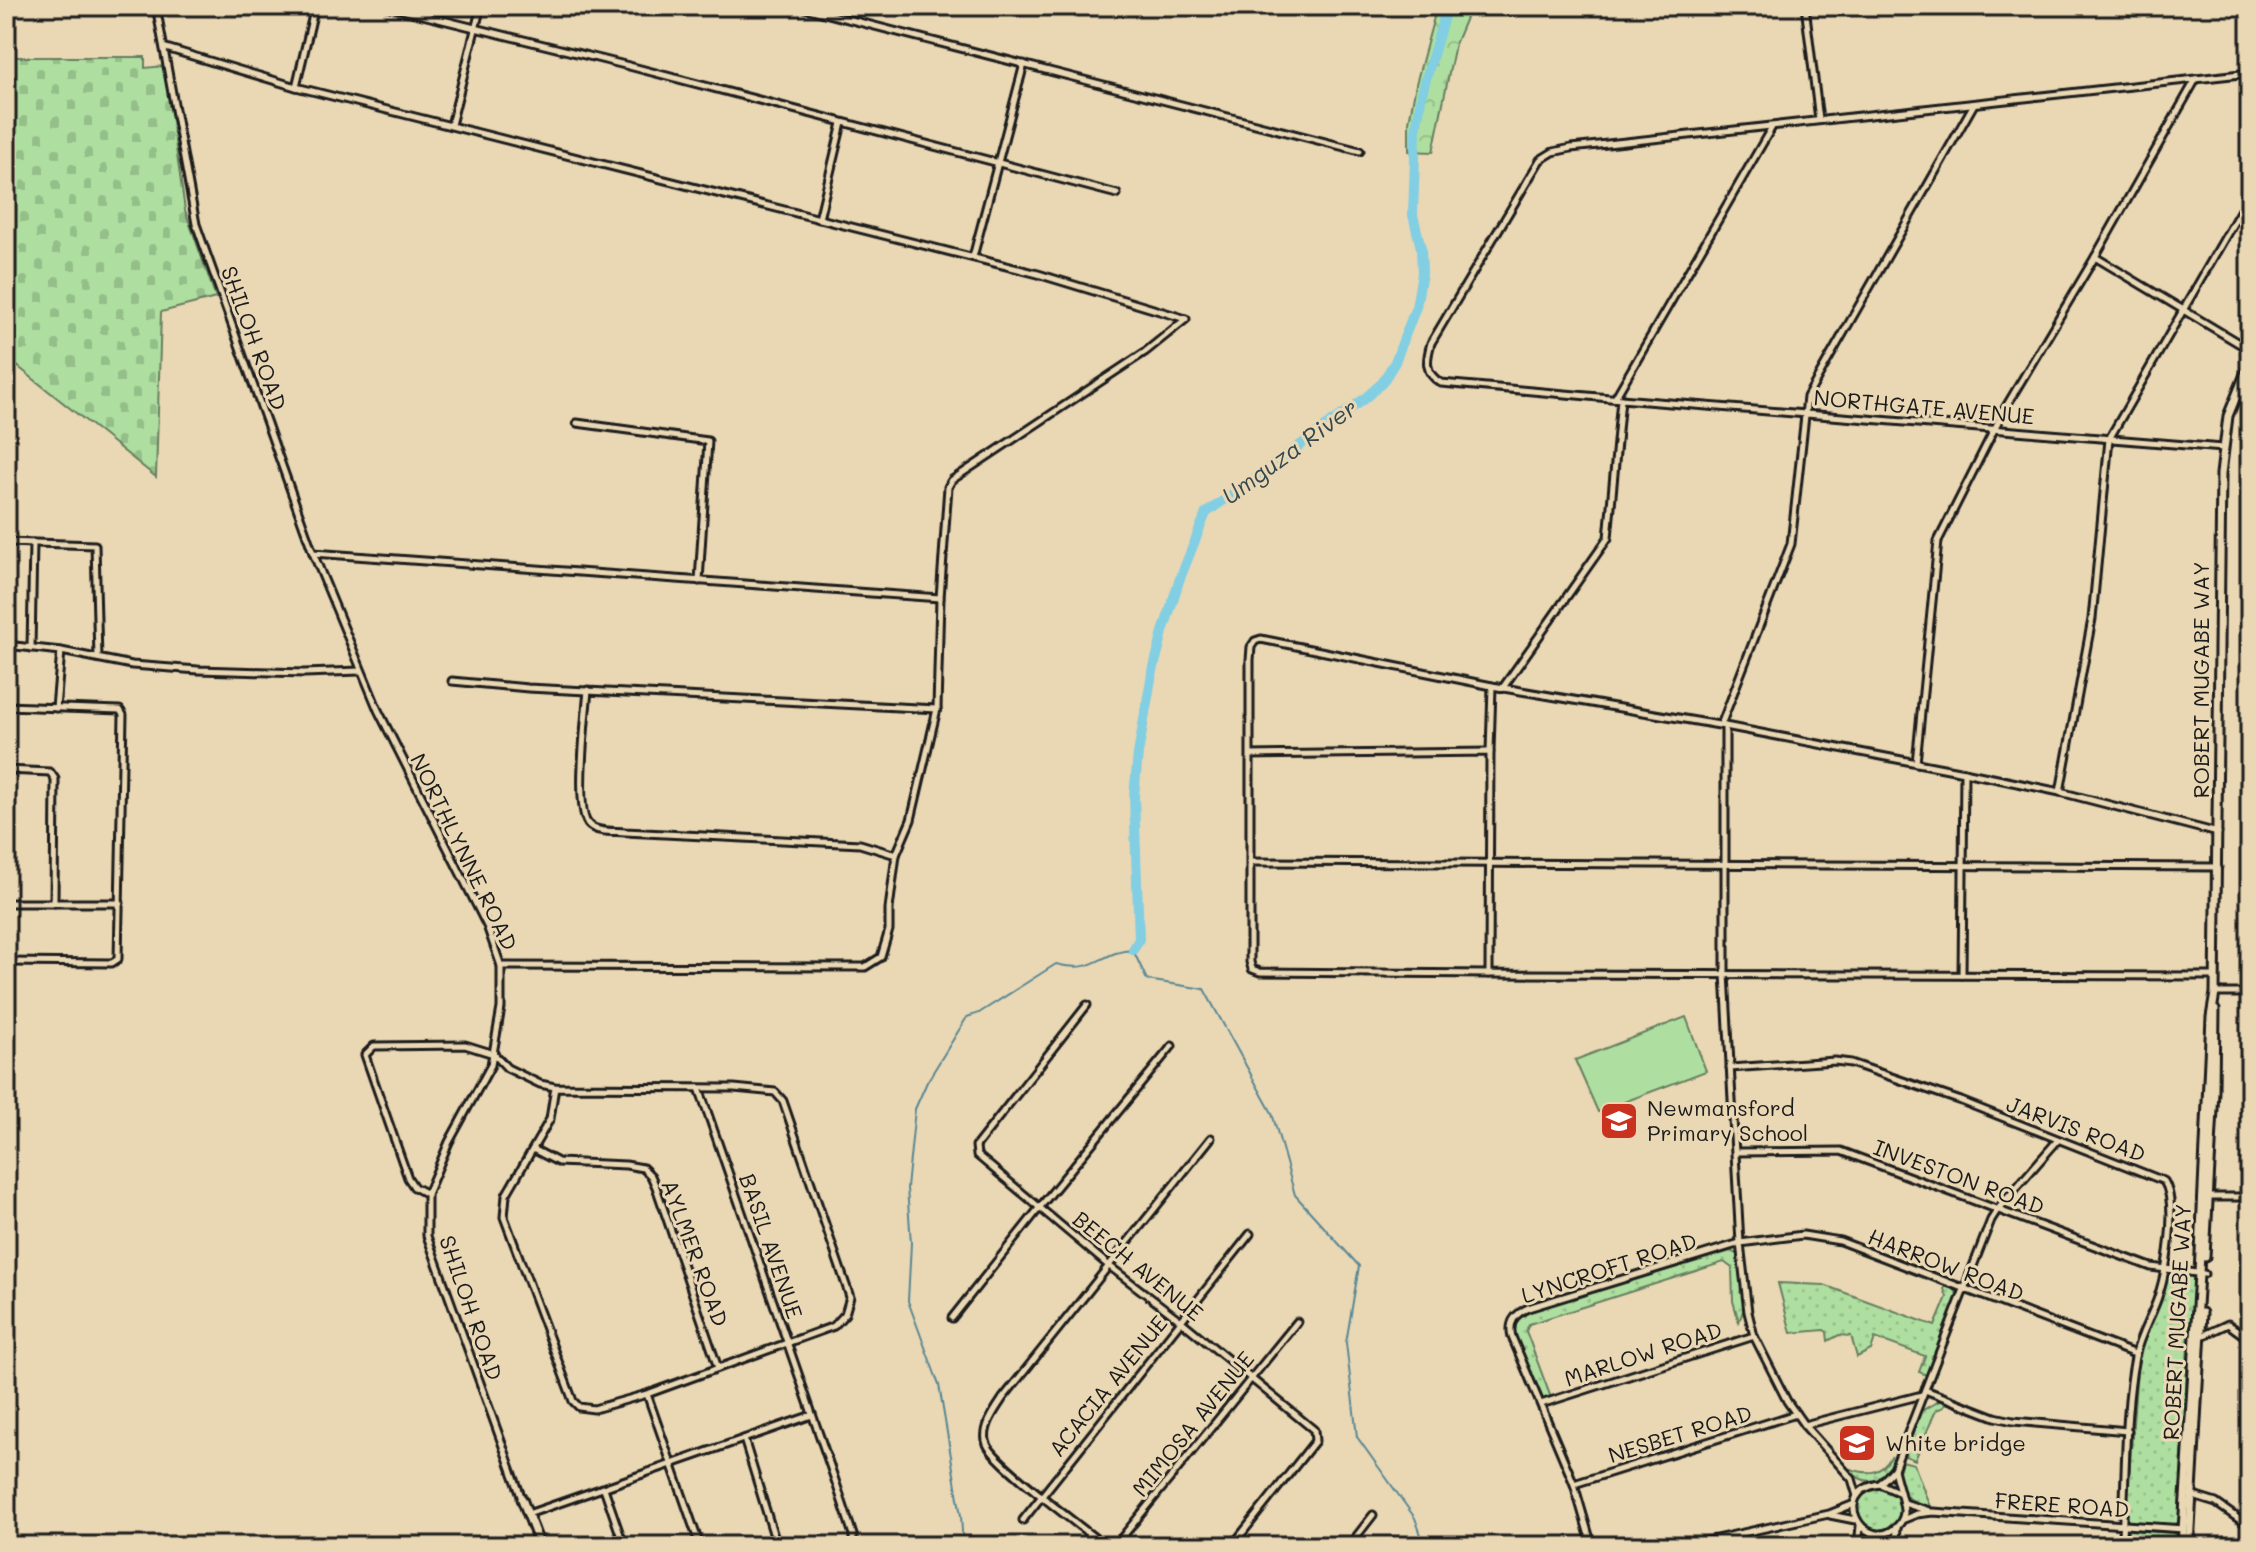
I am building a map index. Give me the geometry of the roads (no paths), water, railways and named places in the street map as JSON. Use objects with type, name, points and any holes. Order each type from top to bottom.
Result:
[{"type":"main road","name":"ROBERT MUGABE WAY","points":[[2188,1494],[2216,1038],[2221,474],[2228,416],[2250,362]]},
{"type":"main road","name":"ROBERT MUGABE WAY","points":[[2182,1546],[2186,1529],[2202,1274]]},
{"type":"main road","points":[[522,1499],[540,1546]]},
{"type":"main road","name":"ROBERT MUGABE WAY","points":[[2186,1529],[2189,1546]]},
{"type":"street","name":"SHILOH ROAD","points":[[156,6],[196,224],[313,553],[360,671]]},
{"type":"street","points":[[296,87],[315,6]]},
{"type":"street","points":[[386,6],[1117,194]]},
{"type":"street","points":[[451,125],[481,6]]},
{"type":"street","points":[[797,6],[1360,151]]},
{"type":"street","points":[[1805,6],[1819,120]]},
{"type":"street","points":[[166,48],[296,87],[1038,274],[1186,319],[1145,352],[952,480],[948,487],[940,598],[937,709],[911,820],[896,855],[887,944],[881,957],[865,967],[501,966]]},
{"type":"street","points":[[973,257],[1024,64]]},
{"type":"street","points":[[1504,686],[1608,538],[1618,399],[1772,127],[2250,73]]},
{"type":"street","points":[[1916,763],[1938,541],[1994,429],[2196,78]]},
{"type":"street","points":[[1857,1496],[1852,1479],[1804,1425],[1770,1371],[1754,1336],[1746,1296],[1740,1243],[1725,974],[1723,725],[1791,544],[1803,413],[1813,383],[1974,103]]},
{"type":"street","points":[[819,219],[842,123]]},
{"type":"street","name":"NORTHGATE AVENUE","points":[[1772,127],[1571,148],[1546,155],[1439,330],[1428,353],[1427,370],[1441,383],[2223,448]]},
{"type":"street","points":[[2060,792],[2092,619],[2109,439],[2250,194]]},
{"type":"street","points":[[2095,257],[2250,350]]},
{"type":"street","points":[[577,423],[708,441],[699,581]]},
{"type":"street","points":[[6,542],[95,545],[98,658]]},
{"type":"street","points":[[31,648],[33,543]]},
{"type":"street","points":[[313,553],[940,598]]},
{"type":"street","points":[[2215,976],[1255,971],[1250,962],[1251,647],[1257,640],[1492,686],[1723,725],[2060,792],[2218,833]]},
{"type":"street","points":[[6,645],[61,651],[132,665],[198,670],[360,671]]},
{"type":"street","points":[[56,708],[61,651]]},
{"type":"street","name":"NORTHLYNNE ROAD","points":[[360,671],[487,926],[501,966],[501,1008],[494,1054],[486,1076],[449,1142],[427,1194]]},
{"type":"street","points":[[452,681],[937,709]]},
{"type":"street","points":[[1489,974],[1492,686]]},
{"type":"street","points":[[588,690],[581,801],[586,822],[592,827],[625,832],[860,844],[896,855]]},
{"type":"street","points":[[6,706],[120,710],[123,715],[116,961],[6,962]]},
{"type":"street","points":[[1251,755],[1490,752]]},
{"type":"street","points":[[6,770],[50,772],[55,779],[54,903]]},
{"type":"street","points":[[1962,975],[1964,772]]},
{"type":"street","points":[[1251,862],[2218,867]]},
{"type":"street","points":[[6,903],[120,903]]},
{"type":"street","points":[[2215,993],[2250,993]]},
{"type":"street","name":"BEECH AVENUE","points":[[1087,1005],[976,1146],[977,1155],[1108,1265],[1314,1430],[1316,1436],[1296,1466],[1232,1546]]},
{"type":"street","points":[[427,1194],[410,1182],[386,1117],[365,1055],[374,1046],[465,1045],[494,1054],[507,1068],[540,1084],[555,1087],[771,1090],[783,1101],[850,1297],[845,1314],[834,1326],[788,1345],[647,1394],[594,1409],[579,1407],[573,1401],[504,1217],[506,1195],[550,1119],[555,1087]]},
{"type":"street","points":[[952,1318],[1172,1046]]},
{"type":"street","name":"JARVIS ROAD","points":[[1730,1068],[1835,1061],[1851,1063],[1961,1101],[2164,1181],[2170,1197],[2165,1270],[2135,1354],[2121,1546]]},
{"type":"street","name":"BASIL AVENUE","points":[[699,1088],[849,1523],[853,1546]]},
{"type":"street","points":[[1105,1546],[1041,1495],[988,1447],[985,1433],[1003,1398],[1211,1138]]},
{"type":"street","points":[[1880,1484],[1894,1469],[1984,1234],[1998,1209],[2057,1141]]},
{"type":"street","name":"AYLMER ROAD","points":[[533,1149],[558,1162],[633,1165],[647,1171],[656,1187],[718,1368]]},
{"type":"street","name":"INVESTON ROAD","points":[[1736,1152],[1841,1151],[2165,1270],[2202,1274]]},
{"type":"street","name":"SHILOH ROAD","points":[[427,1194],[427,1236],[522,1499]]},
{"type":"street","points":[[2205,1197],[2250,1197]]},
{"type":"street","name":"ACACIA AVENUE","points":[[1023,1520],[1250,1234]]},
{"type":"street","name":"HARROW ROAD","points":[[1740,1243],[1803,1235],[1827,1238],[2135,1354]]},
{"type":"street","name":"LYNCROFT ROAD","points":[[1541,1404],[1513,1341],[1510,1324],[1521,1311],[1740,1243]]},
{"type":"street","name":"MIMOSA AVENUE","points":[[1115,1546],[1297,1322]]},
{"type":"street","points":[[2200,1337],[2228,1324],[2250,1340]]},
{"type":"street","name":"MARLOW ROAD","points":[[1541,1404],[1754,1336]]},
{"type":"street","points":[[1804,1425],[1924,1393],[1995,1417],[2128,1431]]},
{"type":"street","points":[[647,1394],[700,1546]]},
{"type":"street","points":[[1541,1404],[1574,1484],[1592,1546]]},
{"type":"street","name":"NESBET ROAD","points":[[1574,1484],[1796,1414]]},
{"type":"street","points":[[528,1514],[812,1415]]},
{"type":"street","points":[[744,1439],[777,1546]]},
{"type":"street","points":[[1871,1485],[1857,1496],[1854,1504],[1859,1544],[1897,1526],[1902,1520],[1904,1503],[1898,1492],[1894,1469]]},
{"type":"street","points":[[1852,1479],[1871,1485],[1890,1486],[1898,1492]]},
{"type":"street","points":[[604,1488],[624,1546]]},
{"type":"street","points":[[2188,1494],[2216,1503],[2250,1527]]},
{"type":"street","name":"FRERE ROAD","points":[[1904,1503],[1933,1512]]},
{"type":"street","points":[[1684,1546],[1829,1514],[1854,1504]]},
{"type":"street","name":"FRERE ROAD","points":[[1902,1520],[1933,1512],[2186,1529]]},
{"type":"street","points":[[1829,1514],[1858,1523],[1895,1546],[1897,1526]]},
{"type":"street","points":[[1349,1546],[1373,1515]]},
{"type":"waterway","name":"Umguza River","points":[[1133,950],[1139,939],[1134,796],[1138,754],[1151,679],[1179,581],[1206,513],[1364,399],[1382,383],[1395,362],[1416,307],[1422,273],[1421,248],[1413,215],[1416,130],[1422,93],[1447,6]]},
{"type":"waterway","points":[[963,1546],[961,1516],[939,1385],[908,1301],[911,1243],[907,1188],[915,1109],[927,1082],[967,1017],[979,1013],[1056,964],[1080,967],[1122,951],[1133,950],[1147,980],[1204,989],[1272,1113],[1295,1195],[1359,1266],[1346,1343],[1357,1437],[1415,1518],[1425,1546]]},
{"type":"place","name":"Newmansford Primary School","points":[[1619,1121]]},
{"type":"place","name":"White bridge","points":[[1857,1443]]}]
